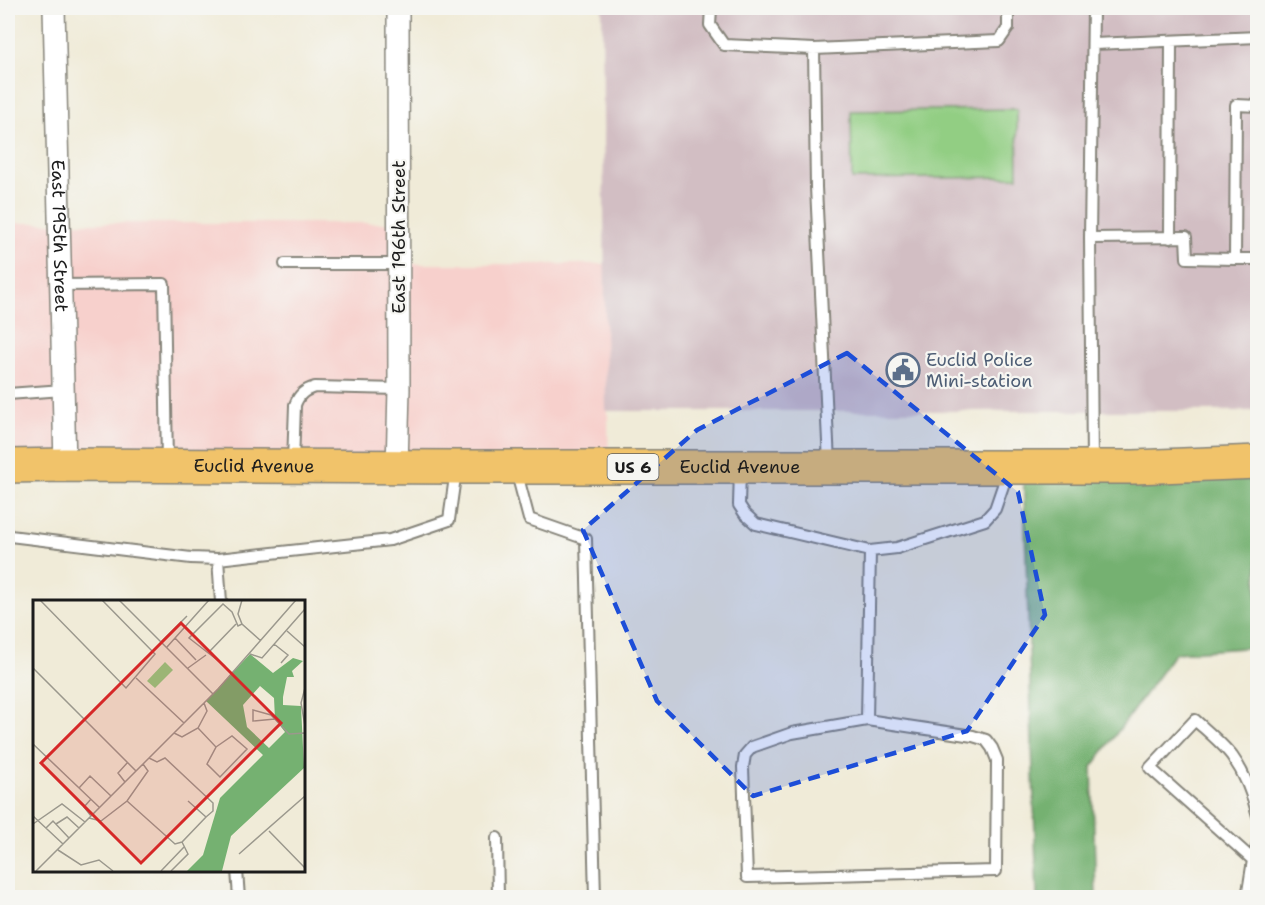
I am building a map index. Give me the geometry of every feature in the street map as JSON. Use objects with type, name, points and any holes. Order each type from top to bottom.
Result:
[{"type":"main road","name":"Euclid Avenue","points":[[8,466],[1134,466],[1257,462]]},
{"type":"street","name":"East 195th Street","points":[[54,8],[65,465]]},
{"type":"street","name":"East 196th Street","points":[[397,467],[399,388],[398,8]]},
{"type":"lane","points":[[711,8],[710,25],[724,45],[814,49],[999,41],[1008,28],[1008,8]]},
{"type":"lane","points":[[1092,466],[1090,238],[1093,8]]},
{"type":"lane","points":[[1094,44],[1257,37]]},
{"type":"lane","points":[[1170,238],[1171,40]]},
{"type":"lane","points":[[814,49],[816,187],[829,466]]},
{"type":"lane","points":[[1235,259],[1236,105],[1257,106]]},
{"type":"lane","points":[[1090,238],[1186,237],[1187,258],[1257,259]]},
{"type":"lane","points":[[285,264],[399,264]]},
{"type":"lane","points":[[61,285],[164,284],[167,466]]},
{"type":"lane","points":[[292,467],[295,405],[302,393],[315,387],[399,388]]},
{"type":"lane","points":[[8,394],[63,390]]},
{"type":"lane","points":[[740,466],[739,505],[756,524],[870,551],[897,548],[986,520],[995,509],[1006,474],[1006,466]]},
{"type":"lane","points":[[8,534],[191,558],[218,559],[390,540],[449,520],[457,467]]},
{"type":"lane","points":[[515,467],[529,519],[586,539],[595,897]]},
{"type":"lane","points":[[867,720],[870,551]]},
{"type":"lane","points":[[218,559],[221,600]]},
{"type":"lane","points":[[867,720],[973,736],[986,741],[992,748],[997,760],[996,871],[747,877],[743,767],[745,755],[752,747],[792,733],[867,720]]},
{"type":"lane","points":[[1253,860],[1150,768],[1195,720],[1231,755],[1254,800],[1257,816]]},
{"type":"lane","points":[[497,838],[498,897]]},
{"type":"lane","points":[[1247,897],[1257,844]]},
{"type":"lane","points":[[237,872],[239,897]]},
{"type":"highlighted area","points":[[847,353],[1018,492],[1045,615],[967,731],[753,796],[657,701],[583,530],[697,430]]},
{"type":"shaded area","points":[[602,8],[1257,8],[1257,411],[606,411]]},
{"type":"shaded area","points":[[8,223],[398,223],[399,264],[605,264],[609,467],[8,466]]},
{"type":"green space","points":[[1017,109],[1018,177],[852,179],[851,111]]},
{"type":"green space","points":[[1257,462],[1257,647],[1175,653],[1092,767],[1096,897],[1037,897],[1023,466]]},
{"type":"place","name":"Euclid Police Mini-station","points":[[903,370]]}]
